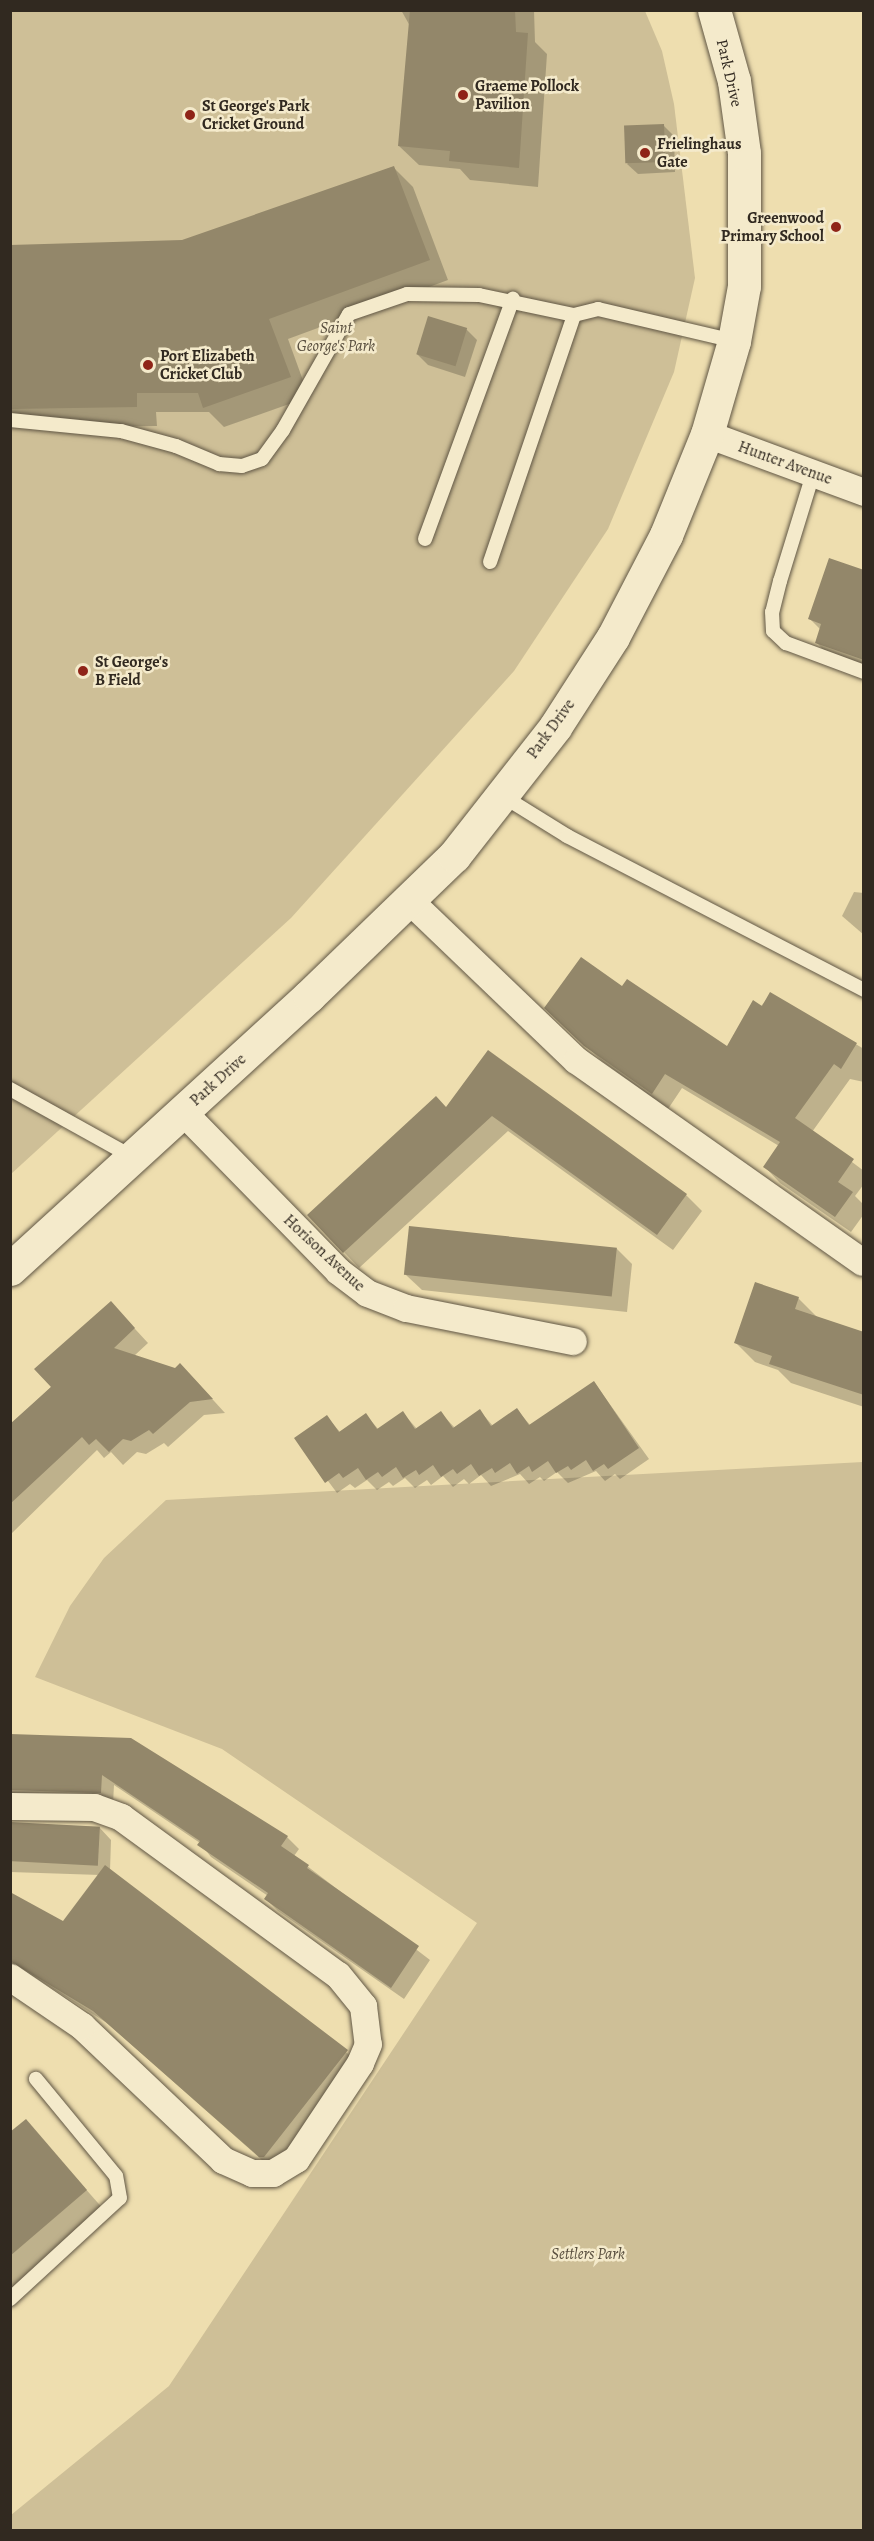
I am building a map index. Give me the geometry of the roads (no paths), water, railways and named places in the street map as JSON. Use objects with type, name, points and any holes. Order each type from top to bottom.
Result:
[{"type":"street","name":"Park Drive","points":[[10,1269],[183,1112],[454,856],[555,727],[613,637],[666,535],[707,434],[734,341],[744,286],[747,188],[734,81],[714,10]]},
{"type":"street","name":"Hunter Avenue","points":[[707,434],[864,492]]},
{"type":"street","points":[[409,900],[576,1060],[862,1262]]},
{"type":"street","name":"Horison Avenue","points":[[183,1112],[338,1271],[367,1293],[406,1308],[573,1341]]},
{"type":"street","points":[[10,1806],[106,1809],[139,1829],[338,1975],[363,2006],[368,2044],[339,2096],[296,2159],[273,2173],[252,2173],[223,2160],[82,2026],[10,1977]]},
{"type":"lane","points":[[10,420],[121,431],[176,446],[219,464],[242,466],[262,459],[283,430],[349,314],[407,294],[513,299],[574,315],[598,309],[734,341]]},
{"type":"lane","points":[[425,539],[513,299]]},
{"type":"lane","points":[[490,562],[574,315]]},
{"type":"lane","points":[[813,474],[772,612],[773,631],[786,643],[864,672]]},
{"type":"lane","points":[[501,795],[587,847],[864,990]]},
{"type":"lane","points":[[10,1089],[132,1157]]},
{"type":"lane","points":[[10,2299],[120,2198],[116,2176],[36,2079]]},
{"type":"place","name":"Graeme Pollock Pavilion","points":[[463,95]]},
{"type":"place","name":"St George's Park Cricket Ground","points":[[190,115]]},
{"type":"place","name":"Frielinghaus Gate","points":[[645,153]]},
{"type":"place","name":"Greenwood Primary School","points":[[836,227]]},
{"type":"place","name":"Port Elizabeth Cricket Club","points":[[148,365]]},
{"type":"place","name":"St George's B Field","points":[[83,671]]},
{"type":"park label","name":"Saint George's Park","points":[[336,337]]},
{"type":"park label","name":"Settlers Park","points":[[588,2254]]}]
